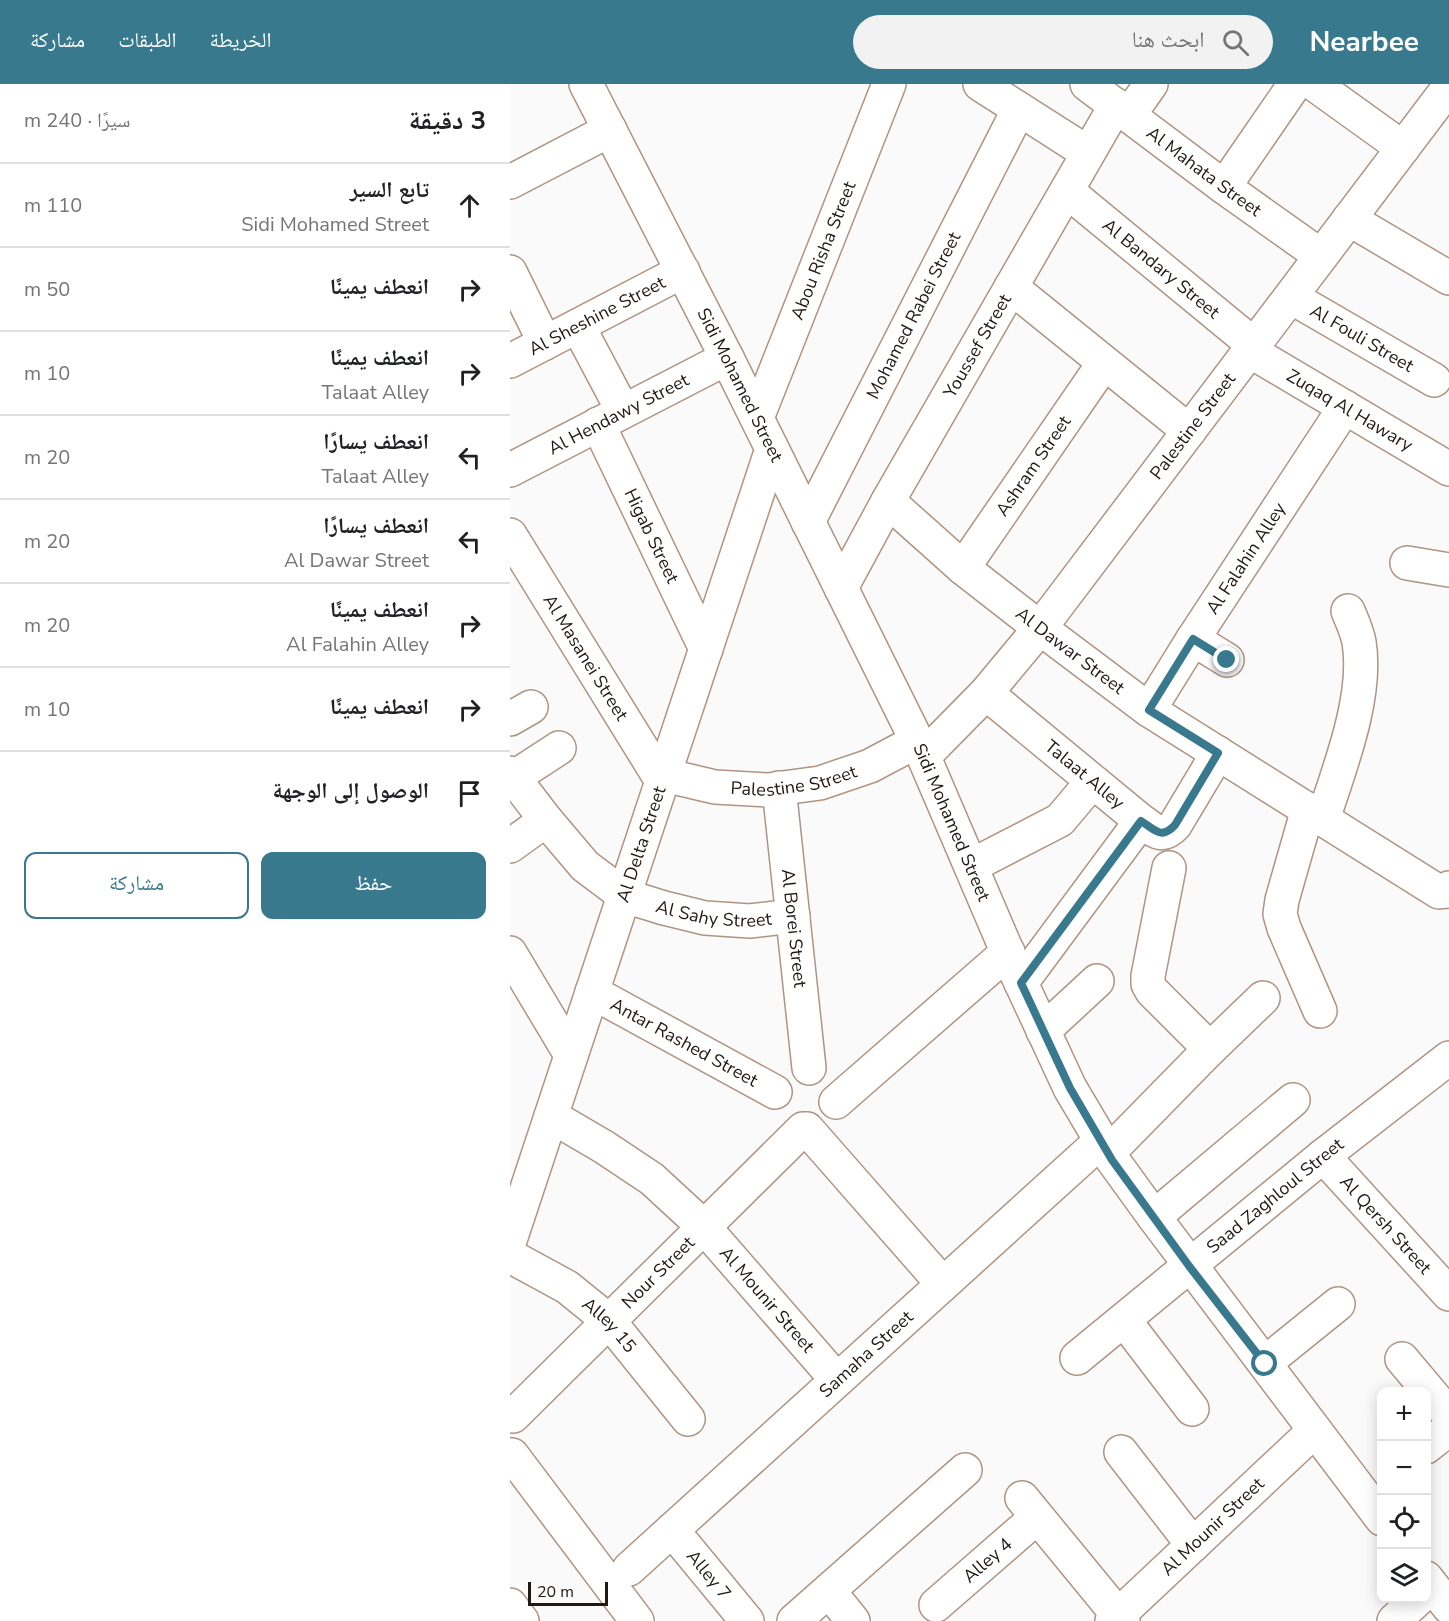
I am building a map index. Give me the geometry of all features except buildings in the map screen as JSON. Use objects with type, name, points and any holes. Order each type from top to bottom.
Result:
[{"type":"street","name":"Sidi Mohamed Street","points":[[586,84],[727,358],[920,748],[1042,1031],[1070,1088],[1104,1147],[1189,1266],[1314,1431],[1376,1500]]},
{"type":"street","name":"Abou Risha Street","points":[[757,418],[889,84]]},
{"type":"street","points":[[980,84],[1088,153]]},
{"type":"street","name":"Al Mahata Street","points":[[1087,84],[1224,187],[1321,256]]},
{"type":"street","name":"Youssef Street","points":[[841,588],[888,501],[1088,153],[1122,110],[1151,84]]},
{"type":"street","points":[[1224,187],[1295,84]]},
{"type":"street","points":[[1314,84],[1403,148]]},
{"type":"street","name":"Palestine Street","points":[[663,778],[715,787],[768,790],[820,783],[920,748],[986,693],[1040,628],[1449,87]]},
{"type":"street","name":"Mohamed Rabei Street","points":[[808,522],[1019,109]]},
{"type":"street","points":[[510,182],[610,130]]},
{"type":"street","name":"Al Bandary Street","points":[[1066,191],[1252,348]]},
{"type":"street","points":[[1349,219],[1449,278]]},
{"type":"street","name":"Al Sheshine Street","points":[[510,361],[683,271]]},
{"type":"street","points":[[510,272],[545,343]]},
{"type":"street","points":[[1011,287],[1189,431]]},
{"type":"street","name":"Al Fouli Street","points":[[1291,297],[1434,380]]},
{"type":"street","name":"Higab Street","points":[[578,326],[611,418],[706,649]]},
{"type":"street","name":"Zuqaq Al Hawary","points":[[1252,348],[1449,469]]},
{"type":"street","name":"Al Hendawy Street","points":[[511,468],[727,358]]},
{"type":"street","name":"Ashram Street","points":[[963,568],[1104,363]]},
{"type":"street","name":"Al Falahin Alley","points":[[1149,710],[1345,407]]},
{"type":"street","name":"Al Delta Street","points":[[510,1240],[516,1197],[551,1116],[772,449]]},
{"type":"street","name":"Al Dawar Street","points":[[888,501],[963,568],[1149,710],[1439,892],[1447,891],[1449,888]]},
{"type":"street","name":"Al Masanei Street","points":[[510,535],[663,778]]},
{"type":"street","points":[[1407,563],[1449,570]]},
{"type":"street","points":[[1320,1011],[1280,914],[1282,900],[1316,814],[1350,737],[1360,684],[1361,663],[1359,639],[1348,611]]},
{"type":"street","points":[[1193,639],[1227,660]]},
{"type":"street","name":"Talaat Alley","points":[[986,693],[1092,782],[1159,833],[1168,832],[1175,825],[1218,753]]},
{"type":"street","points":[[512,776],[559,748]]},
{"type":"street","name":"Al Sahy Street","points":[[512,776],[585,866],[624,896],[705,918],[750,921],[793,916]]},
{"type":"street","points":[[971,866],[1060,820],[1092,782]]},
{"type":"street","name":"Al Borei Street","points":[[779,788],[809,1068]]},
{"type":"street","points":[[510,846],[546,820]]},
{"type":"street","points":[[1021,983],[1141,821]]},
{"type":"street","points":[[1169,868],[1148,984],[1152,991],[1210,1049]]},
{"type":"street","points":[[836,1102],[1008,952]]},
{"type":"street","points":[[510,953],[571,1055]]},
{"type":"street","points":[[1042,1031],[1097,981]]},
{"type":"street","name":"Antar Rashed Street","points":[[592,992],[775,1092]]},
{"type":"street","name":"Samaha Street","points":[[629,1569],[943,1284],[1104,1147],[1263,998]]},
{"type":"street","name":"Saad Zaghloul Street","points":[[1077,1358],[1323,1156],[1449,1058]]},
{"type":"street","points":[[809,1068],[829,1079],[835,1090],[836,1102],[833,1112],[826,1121],[818,1126],[805,1129],[793,1127],[777,1112],[774,1102],[775,1092],[778,1083],[791,1071],[809,1068]]},
{"type":"street","points":[[1154,1217],[1293,1100]]},
{"type":"street","name":"Al Mounir Street","points":[[551,1116],[604,1147],[651,1179],[704,1227],[837,1380]]},
{"type":"street","points":[[805,1129],[943,1284]]},
{"type":"street","name":"Nour Street","points":[[513,1416],[805,1129]]},
{"type":"street","name":"Al Qersh Street","points":[[1323,1156],[1449,1294]]},
{"type":"street","name":"Alley 15","points":[[510,1256],[567,1287],[609,1321],[688,1419]]},
{"type":"street","points":[[1265,1364],[1338,1304]]},
{"type":"street","points":[[1124,1320],[1192,1409]]},
{"type":"street","points":[[1402,1359],[1449,1415]]},
{"type":"street","points":[[1431,1443],[1449,1429]]},
{"type":"street","name":"Al Mounir Street","points":[[1118,1619],[1314,1431]]},
{"type":"street","points":[[1121,1452],[1193,1545]]},
{"type":"street","points":[[512,1455],[637,1621]]},
{"type":"street","points":[[794,1621],[965,1470]]},
{"type":"street","name":"Alley 4","points":[[936,1605],[1029,1507],[1118,1619]]},
{"type":"street","name":"Alley 7","points":[[672,1530],[747,1621]]},
{"type":"street","points":[[1394,1621],[1434,1589]]},
{"type":"street","points":[[829,1591],[853,1621]]},
{"type":"street","points":[[510,1605],[522,1621]]},
{"type":"route","points":[[1227,660],[1193,639],[1149,710],[1218,753],[1175,825],[1163,834],[1141,821],[1021,983],[1070,1088],[1112,1160],[1189,1266],[1265,1364]]}]
